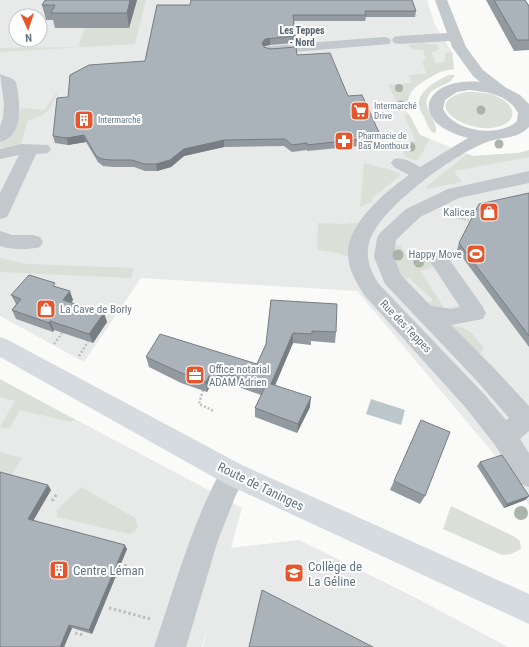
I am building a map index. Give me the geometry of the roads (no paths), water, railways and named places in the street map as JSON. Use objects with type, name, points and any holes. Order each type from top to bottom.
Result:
[{"type":"main road","name":"Route de Taninges","points":[[0,346],[233,474],[529,609]]},
{"type":"street","points":[[441,0],[457,42],[478,73],[500,91]]},
{"type":"street","points":[[270,50],[384,41],[385,38],[389,37],[399,40],[457,42]]},
{"type":"street","points":[[453,88],[459,73],[457,42]]},
{"type":"street","points":[[0,137],[7,128],[12,110],[5,83]]},
{"type":"street","points":[[470,86],[490,88],[500,91],[523,100],[527,121],[520,128],[510,133],[485,136],[462,131],[444,121],[438,115],[435,108],[435,102],[439,96],[453,88],[470,86]]},
{"type":"street","name":"Rue des Teppes","points":[[422,175],[440,142],[444,121]]},
{"type":"street","name":"Rue des Teppes","points":[[485,136],[461,146],[387,202],[377,213],[362,236],[358,256],[365,279],[382,302],[475,401],[504,437],[529,475]]},
{"type":"street","points":[[0,154],[21,149],[37,149],[20,168],[0,213]]},
{"type":"street","points":[[400,164],[422,175]]},
{"type":"street","points":[[0,176],[20,168]]},
{"type":"street","points":[[504,437],[525,419],[484,374],[392,279],[384,257],[387,238],[413,213],[454,193],[529,177]]},
{"type":"street","points":[[399,192],[425,207]]},
{"type":"street","points":[[425,313],[453,317],[475,313],[436,257]]},
{"type":"street","points":[[173,636],[204,540],[224,491],[233,474]]},
{"type":"place","name":"Intermarché Drive","points":[[360,111]]},
{"type":"place","name":"Intermarché","points":[[84,120]]},
{"type":"place","name":"Pharmacie de Bas Monthoux","points":[[344,141]]},
{"type":"place","name":"Kalicea","points":[[489,212]]},
{"type":"place","name":"Happy Move","points":[[476,254]]},
{"type":"place","name":"La Cave de Borly","points":[[46,309]]},
{"type":"place","name":"Office notarial ADAM Adrien","points":[[195,375]]},
{"type":"place","name":"Centre Léman","points":[[59,570]]},
{"type":"place","name":"Collège de La Géline","points":[[294,573]]},
{"type":"district","name":"Les Teppes - Nord","points":[[302,36]]}]
